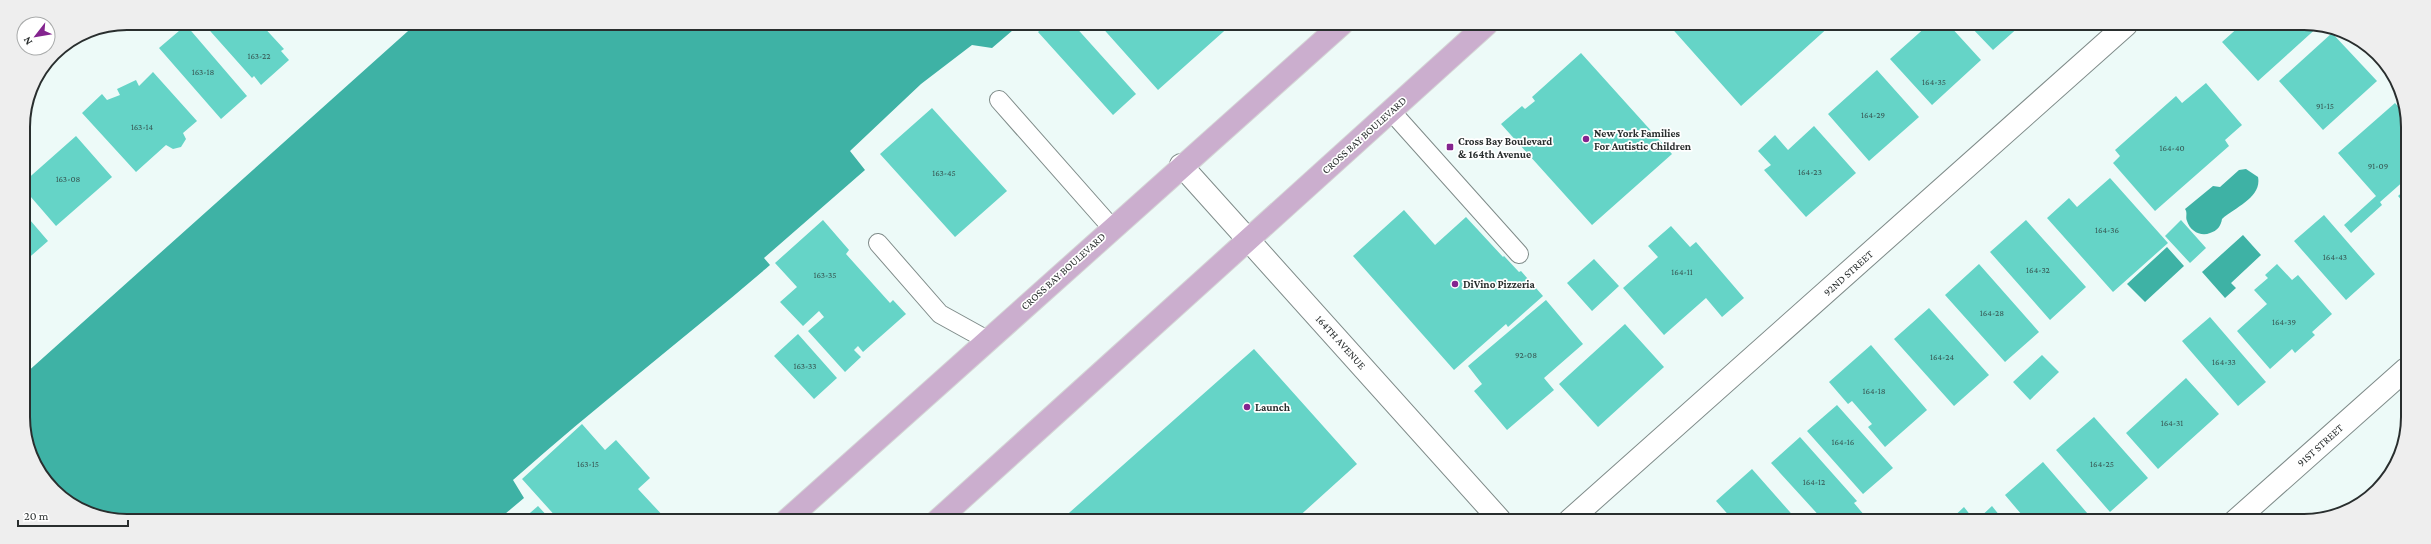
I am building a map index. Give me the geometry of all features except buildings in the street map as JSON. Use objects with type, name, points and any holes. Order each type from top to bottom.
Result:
[{"type":"main road","name":"CROSS BAY BOULEVARD","points":[[793,514],[1181,165],[1335,30]]},
{"type":"main road","name":"CROSS BAY BOULEVARD","points":[[945,514],[1247,239],[1481,30]]},
{"type":"street","name":"92ND STREET","points":[[1577,514],[2120,30]]},
{"type":"street","name":"164TH AVENUE","points":[[1181,165],[1495,514]]},
{"type":"street","name":"91ST STREET","points":[[2243,514],[2401,373]]},
{"type":"lane","points":[[999,100],[1112,228]]},
{"type":"lane","points":[[1391,111],[1519,254]]},
{"type":"lane","points":[[878,243],[940,314],[987,340]]},
{"type":"shaded area","points":[[409,30],[1013,30],[992,48],[972,45],[921,84],[850,151],[865,170],[764,258],[770,265],[576,425],[513,480],[524,498],[505,514],[127,514],[96,509],[73,498],[58,486],[46,471],[40,460],[35,448],[31,430],[30,370]]},
{"type":"shaded area","points":[[2246,169],[2258,177],[2258,184],[2252,196],[2222,219],[2217,230],[2207,234],[2200,234],[2193,230],[2188,225],[2185,209],[2213,186],[2220,187],[2239,170]]},
{"type":"shaded area","points":[[2243,235],[2261,255],[2231,283],[2236,288],[2225,298],[2202,272]]},
{"type":"shaded area","points":[[2167,247],[2184,266],[2145,302],[2127,284]]},
{"type":"place","name":"New York Families For Autistic Children","points":[[1586,139]]},
{"type":"place","name":"Cross Bay Boulevard & 164th Avenue","points":[[1450,147]]},
{"type":"place","name":"DiVino Pizzeria","points":[[1455,284]]},
{"type":"place","name":"Launch","points":[[1247,407]]}]
